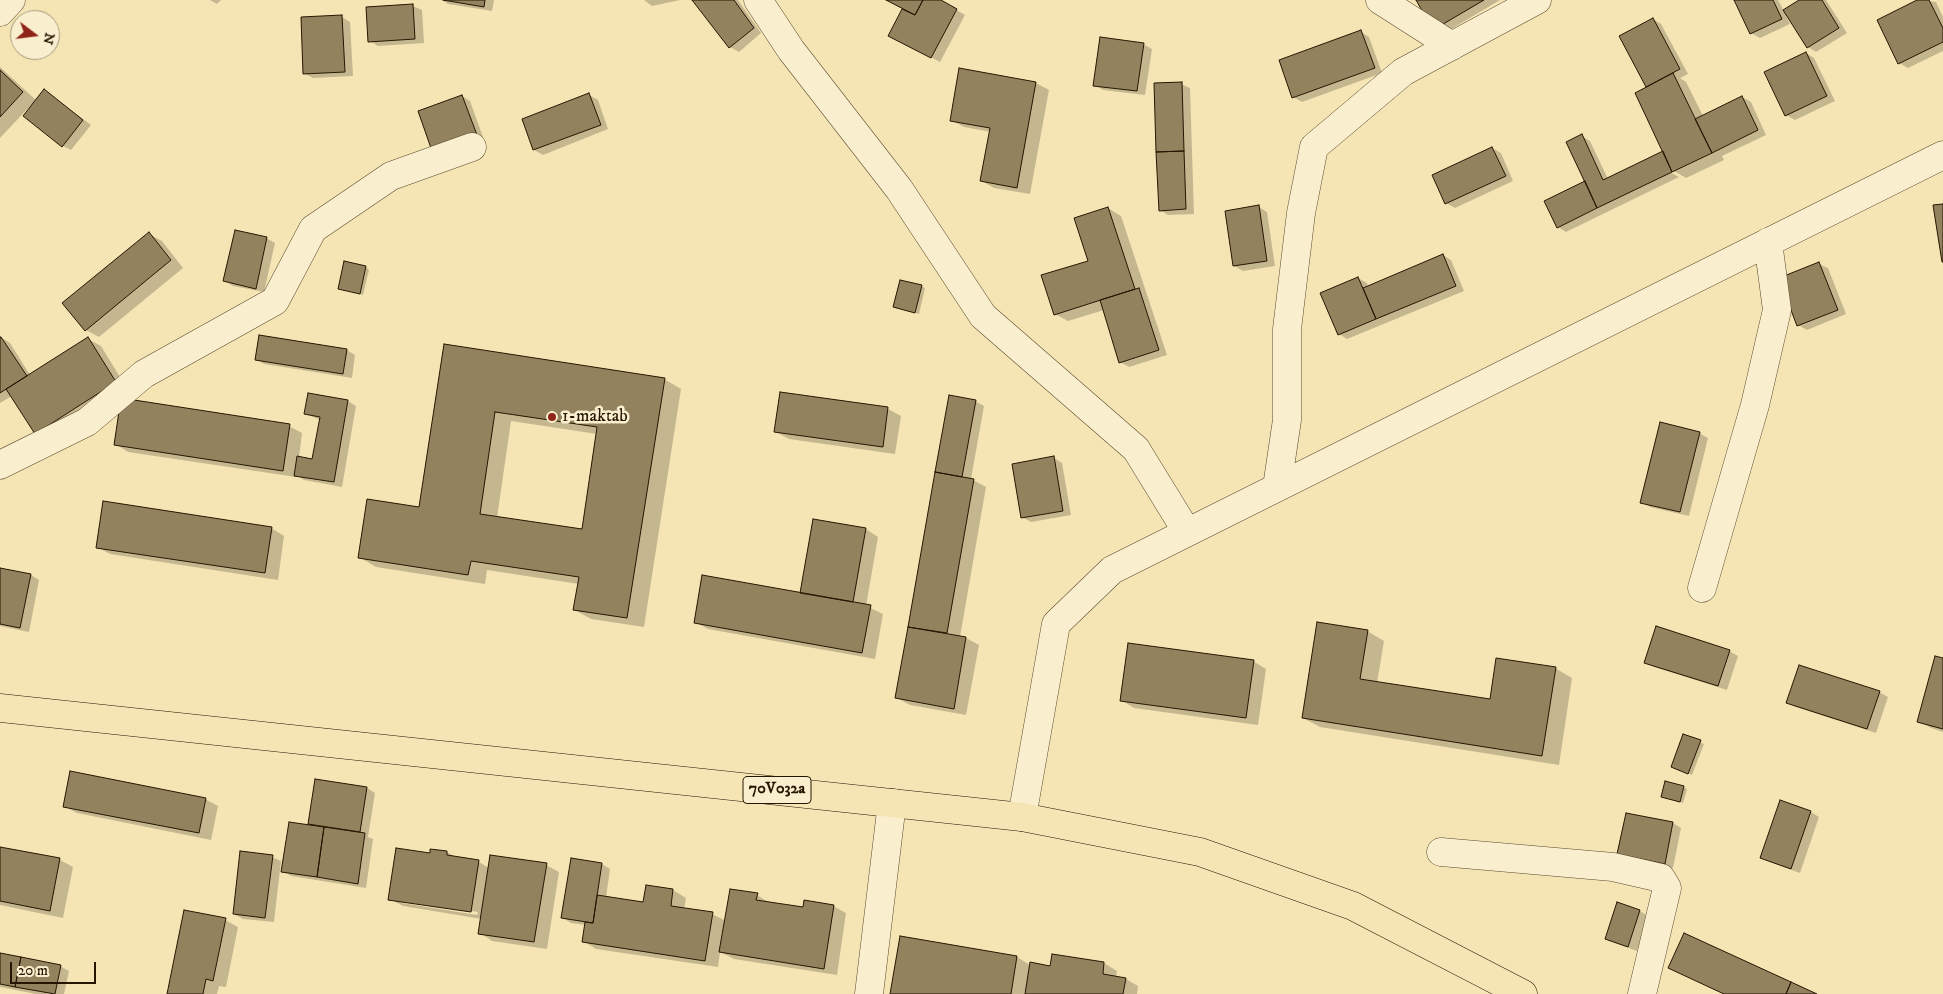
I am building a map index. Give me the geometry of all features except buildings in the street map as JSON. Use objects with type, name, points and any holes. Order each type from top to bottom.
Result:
[{"type":"main road","name":"70V032a","points":[[0,708],[1022,816],[1200,852],[1353,906],[1523,994]]},
{"type":"street","points":[[0,12],[11,0]]},
{"type":"street","points":[[758,0],[792,50],[899,189],[983,316],[1136,449],[1187,532]]},
{"type":"street","points":[[1380,0],[1452,46]]},
{"type":"street","points":[[1277,487],[1287,420],[1287,329],[1301,213],[1314,147],[1403,72],[1537,0]]},
{"type":"street","points":[[0,465],[87,422],[144,374],[275,301],[313,229],[391,176],[472,147]]},
{"type":"street","points":[[1022,816],[1056,624],[1112,570],[1943,155]]},
{"type":"street","points":[[1702,588],[1755,405],[1777,310],[1768,242]]},
{"type":"street","points":[[869,994],[892,803]]},
{"type":"street","points":[[1441,852],[1613,867],[1661,878],[1667,888],[1642,994]]},
{"type":"place","name":"1-maktab","points":[[552,417]]}]
